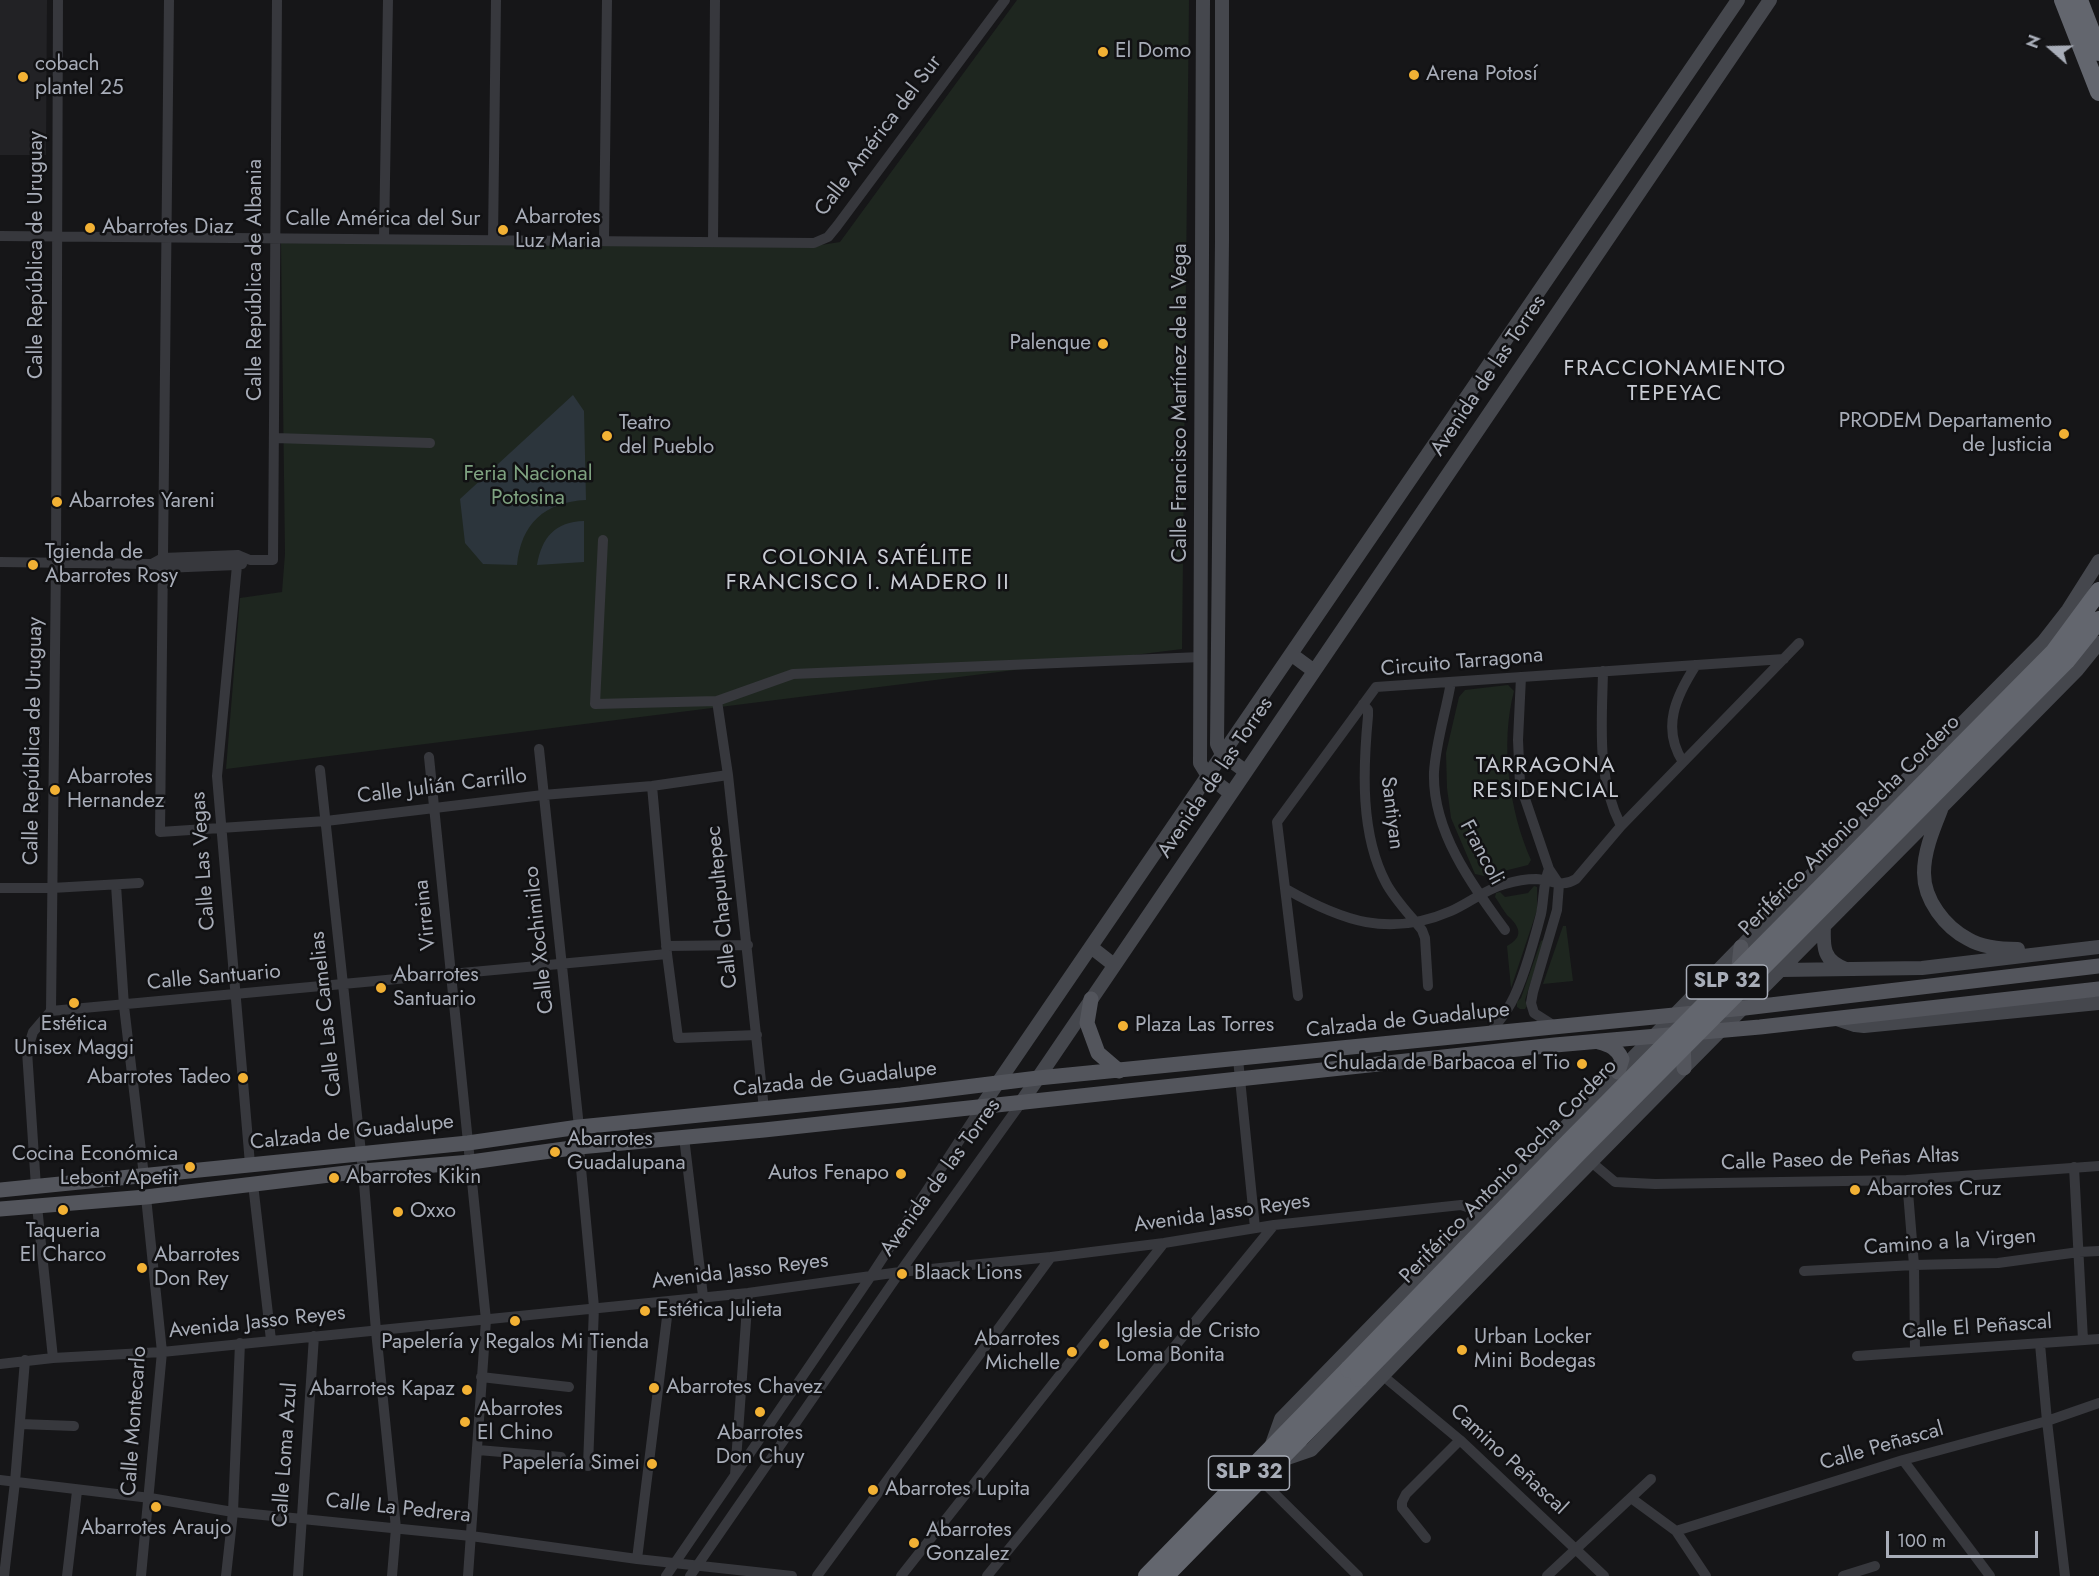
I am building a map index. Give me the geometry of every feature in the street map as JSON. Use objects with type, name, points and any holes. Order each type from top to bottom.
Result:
[{"type":"highway","points":[[2063,0],[2099,92]]},
{"type":"highway","points":[[2079,0],[2099,52]]},
{"type":"highway","name":"Periférico Antonio Rocha Cordero","points":[[1354,1374],[1569,1142],[2054,652],[2099,591]]},
{"type":"highway","name":"Periférico Antonio Rocha Cordero","points":[[1354,1374],[1580,1151],[2066,661],[2099,620]]},
{"type":"highway","name":"SLP 32","points":[[1147,1576],[1274,1457],[1354,1374]]},
{"type":"highway","name":"SLP 32","points":[[1165,1576],[1260,1479],[1274,1457]]},
{"type":"main road","name":"Calle Francisco Martínez de la Vega","points":[[1203,0],[1200,763],[1208,776]]},
{"type":"main road","name":"Calle Francisco Martínez de la Vega","points":[[1222,0],[1222,249],[1217,657],[1217,744],[1222,754]]},
{"type":"main road","name":"Avenida de las Torres","points":[[982,1106],[1737,0]]},
{"type":"main road","name":"Avenida de las Torres","points":[[1021,1103],[1770,0]]},
{"type":"main road","points":[[2099,561],[2068,610],[2043,642],[1618,1072],[1281,1419],[1274,1457],[1311,1450],[1590,1161],[1745,1008],[2077,670],[2099,643]]},
{"type":"main road","points":[[1291,654],[1314,671]]},
{"type":"main road","points":[[1201,657],[1217,657]]},
{"type":"main road","points":[[1222,754],[1245,771]]},
{"type":"main road","points":[[1208,776],[1230,793]]},
{"type":"main road","points":[[1943,805],[1929,844],[1924,874],[1934,908],[1948,925],[1969,940],[1998,949],[2068,950]]},
{"type":"main road","points":[[1778,909],[1771,928],[1774,942],[1785,951],[1792,952],[1806,944]]},
{"type":"main road","points":[[1824,926],[1823,943],[1826,955],[1836,966],[1848,969]]},
{"type":"main road","points":[[1090,947],[1114,965]]},
{"type":"main road","points":[[1741,947],[1738,974],[1745,1008],[1760,1027]]},
{"type":"main road","points":[[1782,969],[1922,968],[2099,947]]},
{"type":"main road","name":"Calzada de Guadalupe","points":[[0,1190],[468,1143],[579,1127],[901,1095],[1038,1078],[1745,1008],[2099,966]]},
{"type":"main road","name":"Calzada de Guadalupe","points":[[0,1209],[146,1197],[363,1171],[471,1162],[579,1147],[1021,1103],[1596,1041],[1760,1027],[2099,989]]},
{"type":"main road","points":[[1092,999],[1087,1023],[1098,1053],[1119,1071]]},
{"type":"main road","points":[[1835,1018],[1864,1026],[2099,1004]]},
{"type":"main road","points":[[1675,1015],[1683,1034],[1684,1068]]},
{"type":"main road","points":[[1596,1041],[1610,1045],[1619,1052],[1622,1059],[1618,1072]]},
{"type":"main road","points":[[1618,1072],[1631,1066],[1638,1066],[1650,1072],[1654,1078],[1655,1091],[1647,1106]]},
{"type":"main road","points":[[901,1095],[903,1113]]},
{"type":"street","name":"Calle República de Uruguay","points":[[51,1011],[56,562],[58,0]]},
{"type":"street","points":[[159,563],[167,238],[169,0]]},
{"type":"street","name":"Calle República de Albania","points":[[238,560],[273,560],[277,0]]},
{"type":"street","points":[[384,239],[388,0]]},
{"type":"street","points":[[493,240],[495,0]]},
{"type":"street","points":[[604,241],[607,0]]},
{"type":"street","points":[[713,242],[715,0]]},
{"type":"street","name":"Calle América del Sur","points":[[0,236],[814,243],[828,237],[1005,0]]},
{"type":"street","points":[[275,438],[430,443]]},
{"type":"street","points":[[603,540],[595,704],[717,701],[793,674],[1201,657]]},
{"type":"street","points":[[0,562],[159,563],[238,560]]},
{"type":"street","name":"Calle Las Vegas","points":[[238,560],[217,776],[250,1164]]},
{"type":"street","name":"Calle Julián Carrillo","points":[[159,563],[160,832],[326,821],[543,795],[652,786],[728,775]]},
{"type":"street","points":[[1286,889],[1308,902],[1360,922],[1398,926],[1432,919],[1503,884],[1525,879],[1559,884],[1569,883],[1576,879],[1621,826],[1799,643]]},
{"type":"street","name":"Circuito Tarragona","points":[[1298,996],[1277,822],[1376,687],[1784,659]]},
{"type":"street","points":[[1683,762],[1674,749],[1673,717],[1684,684],[1696,665]]},
{"type":"street","points":[[1603,671],[1601,727],[1603,760],[1608,797],[1621,826]]},
{"type":"street","points":[[1521,677],[1518,740],[1520,784],[1550,868],[1559,884],[1557,902],[1532,1004],[1534,1013],[1557,1027]]},
{"type":"street","name":"Francoli","points":[[1451,682],[1436,754],[1434,774],[1437,800],[1443,825],[1453,848],[1480,896],[1505,930]]},
{"type":"street","name":"Calle Chapultepec","points":[[717,701],[748,945],[764,1109]]},
{"type":"street","name":"Santiyan","points":[[1364,704],[1368,710],[1365,766],[1371,838],[1386,884],[1425,938],[1428,986]]},
{"type":"street","name":"Calle Xochimilco","points":[[538,749],[579,1127]]},
{"type":"street","name":"Virreina","points":[[429,757],[486,1320],[468,1576]]},
{"type":"street","name":"Calle Las Camelias","points":[[320,770],[363,1171],[396,1528],[392,1576]]},
{"type":"street","points":[[652,786],[667,950],[678,1038],[757,1035]]},
{"type":"street","points":[[1490,1034],[1511,1002],[1535,932],[1544,900],[1544,880],[1550,868]]},
{"type":"street","points":[[0,888],[139,884]]},
{"type":"street","points":[[116,885],[124,1006],[144,1176]]},
{"type":"street","points":[[1544,900],[1557,902]]},
{"type":"street","points":[[1535,932],[1549,936]]},
{"type":"street","name":"Calle Santuario","points":[[51,1011],[451,975],[562,964],[667,950],[748,945]]},
{"type":"street","points":[[36,1187],[27,1051],[33,1032],[51,1011]]},
{"type":"street","points":[[1238,1059],[1255,1228]]},
{"type":"street","name":"Avenida de las Torres","points":[[690,1576],[900,1272],[1021,1103]]},
{"type":"street","name":"Avenida de las Torres","points":[[666,1576],[871,1276],[982,1106]]},
{"type":"street","points":[[684,1137],[703,1296]]},
{"type":"street","points":[[579,1147],[594,1307],[588,1466]]},
{"type":"street","name":"Calle Paseo de Peñas Altas","points":[[1590,1161],[1615,1182],[1655,1184],[1907,1180],[2099,1166]]},
{"type":"street","points":[[2074,1167],[2083,1340]]},
{"type":"street","points":[[1907,1180],[1914,1265],[1915,1352]]},
{"type":"street","points":[[253,1184],[271,1340]]},
{"type":"street","name":"Calle Montecarlo","points":[[141,1576],[162,1352],[146,1197]]},
{"type":"street","name":"Avenida Jasso Reyes","points":[[0,1364],[25,1360],[162,1352],[748,1293],[900,1272],[1164,1243],[1255,1228],[1461,1205],[1482,1212]]},
{"type":"street","points":[[38,1206],[53,1358]]},
{"type":"street","points":[[987,1576],[1274,1226]]},
{"type":"street","points":[[901,1576],[1164,1243]]},
{"type":"street","name":"Camino a la Virgen","points":[[1804,1271],[1998,1263],[2099,1251]]},
{"type":"street","points":[[817,1576],[1051,1257]]},
{"type":"street","points":[[735,1475],[748,1293]]},
{"type":"street","points":[[637,1559],[669,1301]]},
{"type":"street","name":"Calle Loma Azul","points":[[298,1576],[314,1336]]},
{"type":"street","name":"Calle El Peñascal","points":[[1857,1356],[2099,1339]]},
{"type":"street","points":[[226,1576],[233,1512],[240,1343]]},
{"type":"street","points":[[2040,1344],[2065,1576]]},
{"type":"street","points":[[4,1576],[15,1482],[25,1360]]},
{"type":"street","name":"Camino Peñascal","points":[[1383,1376],[1460,1440],[1604,1576]]},
{"type":"street","points":[[481,1377],[569,1387]]},
{"type":"street","name":"Calle Peñascal","points":[[1676,1531],[1904,1460],[2047,1421],[2099,1403]]},
{"type":"street","points":[[20,1424],[74,1426]]},
{"type":"street","points":[[1426,1538],[1402,1508],[1402,1503],[1406,1494],[1460,1440]]},
{"type":"street","points":[[478,1449],[561,1457]]},
{"type":"street","points":[[1904,1460],[1987,1575]]},
{"type":"street","points":[[1260,1479],[1358,1576]]},
{"type":"street","points":[[1547,1576],[1651,1479]]},
{"type":"street","name":"Calle La Pedrera","points":[[0,1480],[150,1498],[233,1512],[471,1536],[637,1559],[792,1576]]},
{"type":"street","points":[[67,1576],[77,1491]]},
{"type":"street","points":[[1630,1498],[1676,1531],[1706,1576]]},
{"type":"street","points":[[1844,1576],[1869,1570]]},
{"type":"shaded area","name":"cobach plantel 25","points":[[0,0],[47,0],[46,155],[0,155]]},
{"type":"shaded area","points":[[573,395],[584,411],[586,500],[558,505],[537,518],[524,538],[517,565],[483,564],[465,543],[460,499]]},
{"type":"shaded area","points":[[584,521],[584,562],[537,565],[542,546],[552,533],[565,524]]},
{"type":"green space","name":"Feria Nacional Potosina","points":[[1017,0],[1189,0],[1182,649],[226,769],[240,598],[282,592],[285,554],[281,243],[815,246],[840,242]]},
{"type":"green space","points":[[1508,685],[1514,691],[1508,733],[1509,777],[1517,820],[1531,860],[1528,865],[1484,876],[1475,874],[1451,818],[1446,753],[1459,697],[1465,690]]},
{"type":"green space","points":[[1534,886],[1537,887],[1537,910],[1511,988],[1507,946],[1516,939],[1518,932],[1515,924],[1495,897],[1496,893],[1500,892],[1505,897],[1528,893]]},
{"type":"green space","points":[[1563,926],[1566,926],[1573,981],[1543,984]]},
{"type":"green space","points":[[1543,940],[1525,1000],[1527,1006],[1525,1009],[1520,1009],[1517,1007],[1517,1002],[1521,998]]},
{"type":"place","name":"El Domo","points":[[1103,52]]},
{"type":"place","name":"Arena Potosí","points":[[1414,75]]},
{"type":"place","name":"cobach plantel 25","points":[[23,77]]},
{"type":"place","name":"Abarrotes Diaz","points":[[90,228]]},
{"type":"place","name":"Abarrotes Luz Maria","points":[[503,230]]},
{"type":"place","name":"Palenque","points":[[1103,344]]},
{"type":"place","name":"PRODEM Departamento de Justicia","points":[[2064,434]]},
{"type":"place","name":"Teatro del Pueblo","points":[[607,436]]},
{"type":"place","name":"Abarrotes Yareni","points":[[57,502]]},
{"type":"place","name":"Tgienda de Abarrotes Rosy","points":[[33,565]]},
{"type":"place","name":"Abarrotes Hernandez","points":[[55,790]]},
{"type":"place","name":"Abarrotes Santuario","points":[[381,988]]},
{"type":"place","name":"Estética Unisex Maggi","points":[[74,1003]]},
{"type":"place","name":"Plaza Las Torres","points":[[1123,1026]]},
{"type":"place","name":"Chulada de Barbacoa el Tio","points":[[1582,1064]]},
{"type":"place","name":"Abarrotes Tadeo","points":[[243,1078]]},
{"type":"place","name":"Abarrotes Guadalupana","points":[[555,1152]]},
{"type":"place","name":"Cocina Económica Lebont Apetit","points":[[190,1167]]},
{"type":"place","name":"Autos Fenapo","points":[[901,1174]]},
{"type":"place","name":"Abarrotes Kikin","points":[[334,1178]]},
{"type":"place","name":"Abarrotes Cruz","points":[[1855,1190]]},
{"type":"place","name":"Taqueria El Charco","points":[[63,1210]]},
{"type":"place","name":"Oxxo","points":[[398,1212]]},
{"type":"place","name":"Abarrotes Don Rey","points":[[142,1268]]},
{"type":"place","name":"Blaack Lions","points":[[902,1274]]},
{"type":"place","name":"Estética Julieta","points":[[645,1311]]},
{"type":"place","name":"Papelería y Regalos Mi Tienda","points":[[515,1321]]},
{"type":"place","name":"Iglesia de Cristo Loma Bonita","points":[[1104,1344]]},
{"type":"place","name":"Urban Locker Mini Bodegas","points":[[1462,1350]]},
{"type":"place","name":"Abarrotes Michelle","points":[[1072,1352]]},
{"type":"place","name":"Abarrotes Chavez","points":[[654,1388]]},
{"type":"place","name":"Abarrotes Kapaz","points":[[467,1390]]},
{"type":"place","name":"Abarrotes Don Chuy","points":[[760,1412]]},
{"type":"place","name":"Abarrotes El Chino","points":[[465,1422]]},
{"type":"place","name":"Papelería Simei","points":[[652,1464]]},
{"type":"place","name":"Abarrotes Lupita","points":[[873,1490]]},
{"type":"place","name":"Abarrotes Araujo","points":[[156,1507]]},
{"type":"place","name":"Abarrotes Gonzalez","points":[[914,1543]]},
{"type":"district","name":"FRACCIONAMIENTO TEPEYAC","points":[[1675,382]]},
{"type":"district","name":"COLONIA SATÉLITE FRANCISCO I. MADERO II","points":[[868,572]]},
{"type":"district","name":"TARRAGONA RESIDENCIAL","points":[[1546,780]]}]
